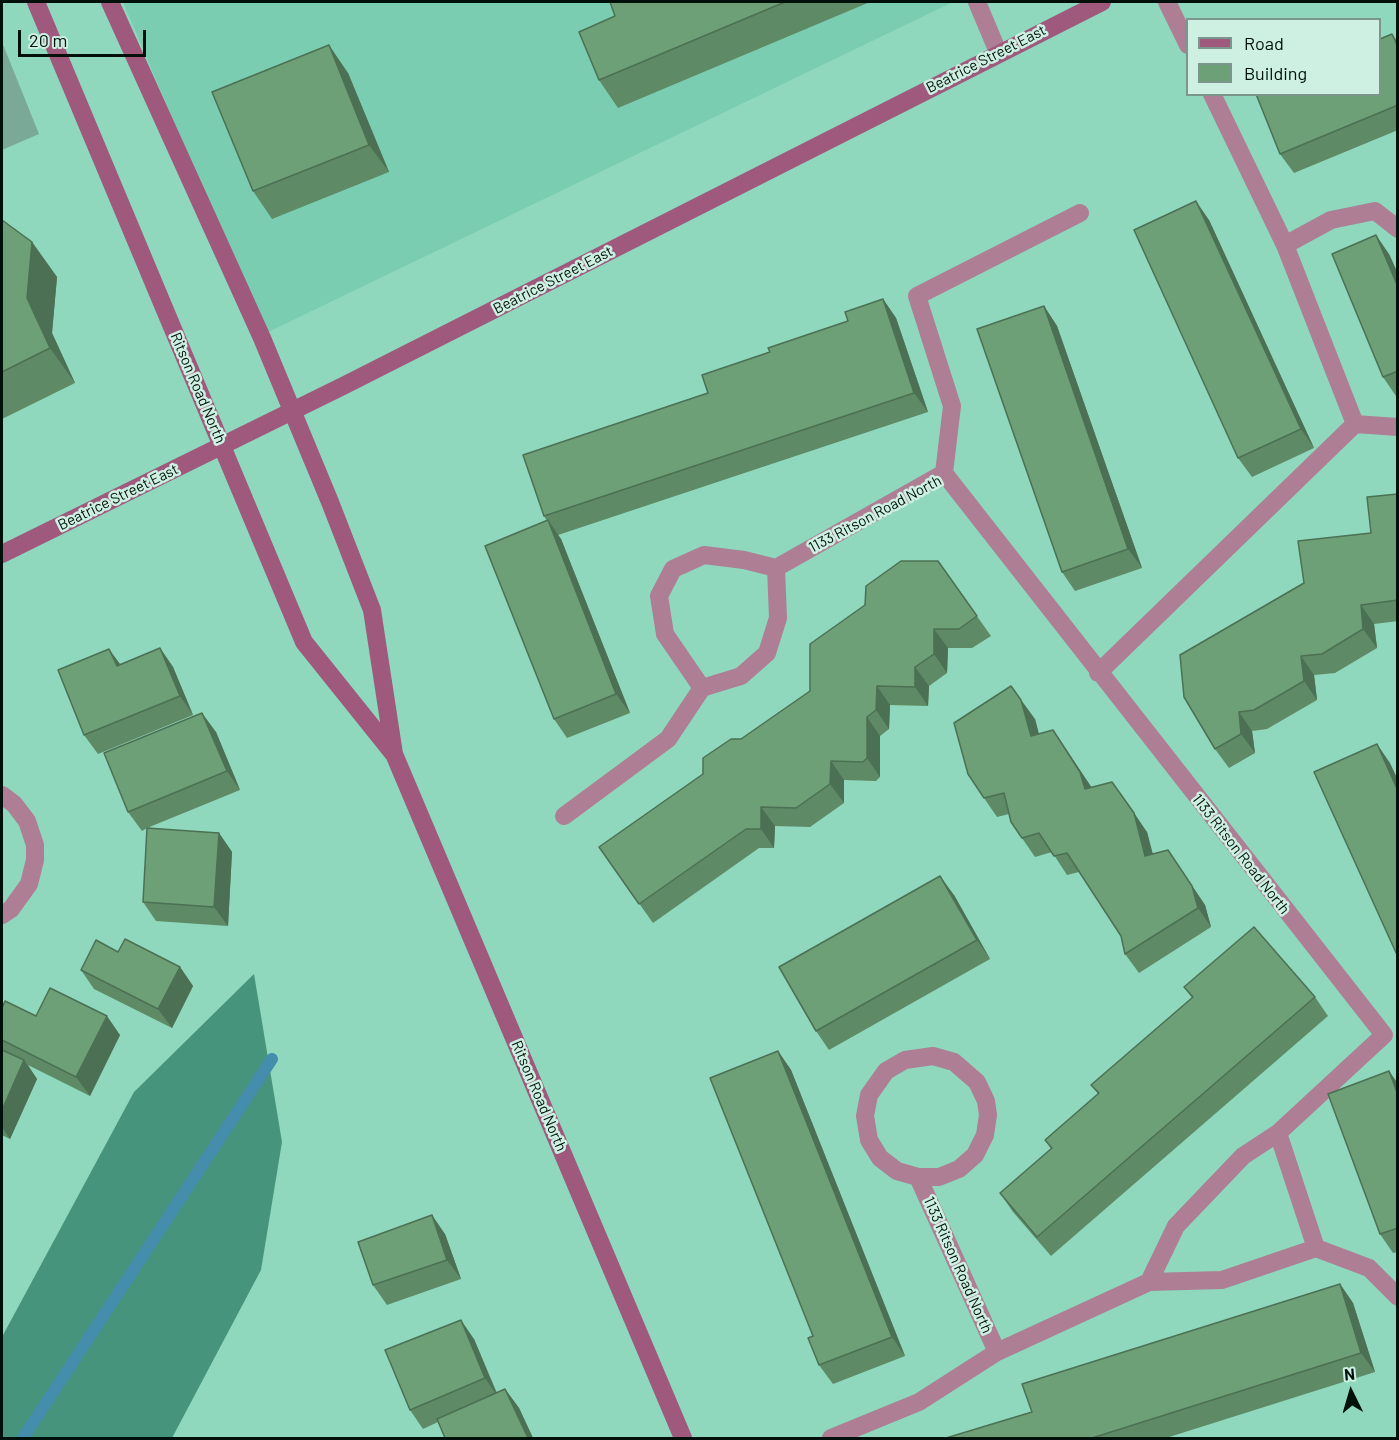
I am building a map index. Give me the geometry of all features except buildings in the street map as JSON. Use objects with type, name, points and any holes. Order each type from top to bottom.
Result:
[{"type":"main road","name":"Ritson Road North","points":[[36,2],[304,642],[394,754]]},
{"type":"main road","name":"Ritson Road North","points":[[110,2],[293,411],[372,610],[394,754],[683,1438]]},
{"type":"main road","name":"Beatrice Street East","points":[[2,554],[293,411],[998,52],[1102,2]]},
{"type":"street","points":[[977,2],[998,52]]},
{"type":"street","points":[[1167,2],[1186,41]]},
{"type":"street","points":[[1213,96],[1285,245],[1355,424]]},
{"type":"street","points":[[1285,245],[1331,220],[1375,211],[1398,229]]},
{"type":"street","points":[[944,473],[952,406],[918,296],[1080,213]]},
{"type":"street","points":[[1098,673],[1355,424],[1398,427]]},
{"type":"street","name":"1133 Ritson Road North","points":[[776,568],[944,473],[1098,673],[1391,1036],[1278,1133],[1243,1156],[1176,1226],[1149,1282]]},
{"type":"street","points":[[564,816],[668,739],[702,688],[741,676],[767,653],[778,618],[776,568],[744,560],[704,555],[673,569],[659,596],[665,634],[702,688]]},
{"type":"street","points":[[2,795],[14,804],[27,821],[34,845],[35,860],[29,884],[11,909],[2,915]]},
{"type":"street","name":"1133 Ritson Road North","points":[[918,1177],[939,1177],[959,1169],[975,1155],[985,1136],[988,1115],[986,1101],[976,1082],[954,1062],[933,1056],[904,1060],[886,1071],[869,1095],[865,1116],[869,1140],[880,1158],[897,1171],[918,1177],[997,1352]]},
{"type":"street","points":[[1278,1133],[1316,1248],[1369,1268],[1398,1297]]},
{"type":"street","name":"1133 Ritson Road North","points":[[831,1438],[919,1402],[997,1352],[1149,1282],[1222,1280],[1316,1248]]},
{"type":"shaded area","points":[[123,2],[953,2],[264,334]]},
{"type":"shaded area","points":[[2,42],[39,134],[2,150]]},
{"type":"shaded area","points":[[254,974],[282,1142],[261,1270],[172,1438],[2,1438],[2,1337],[134,1092]]},
{"type":"waterway","points":[[23,1438],[272,1059]]}]
